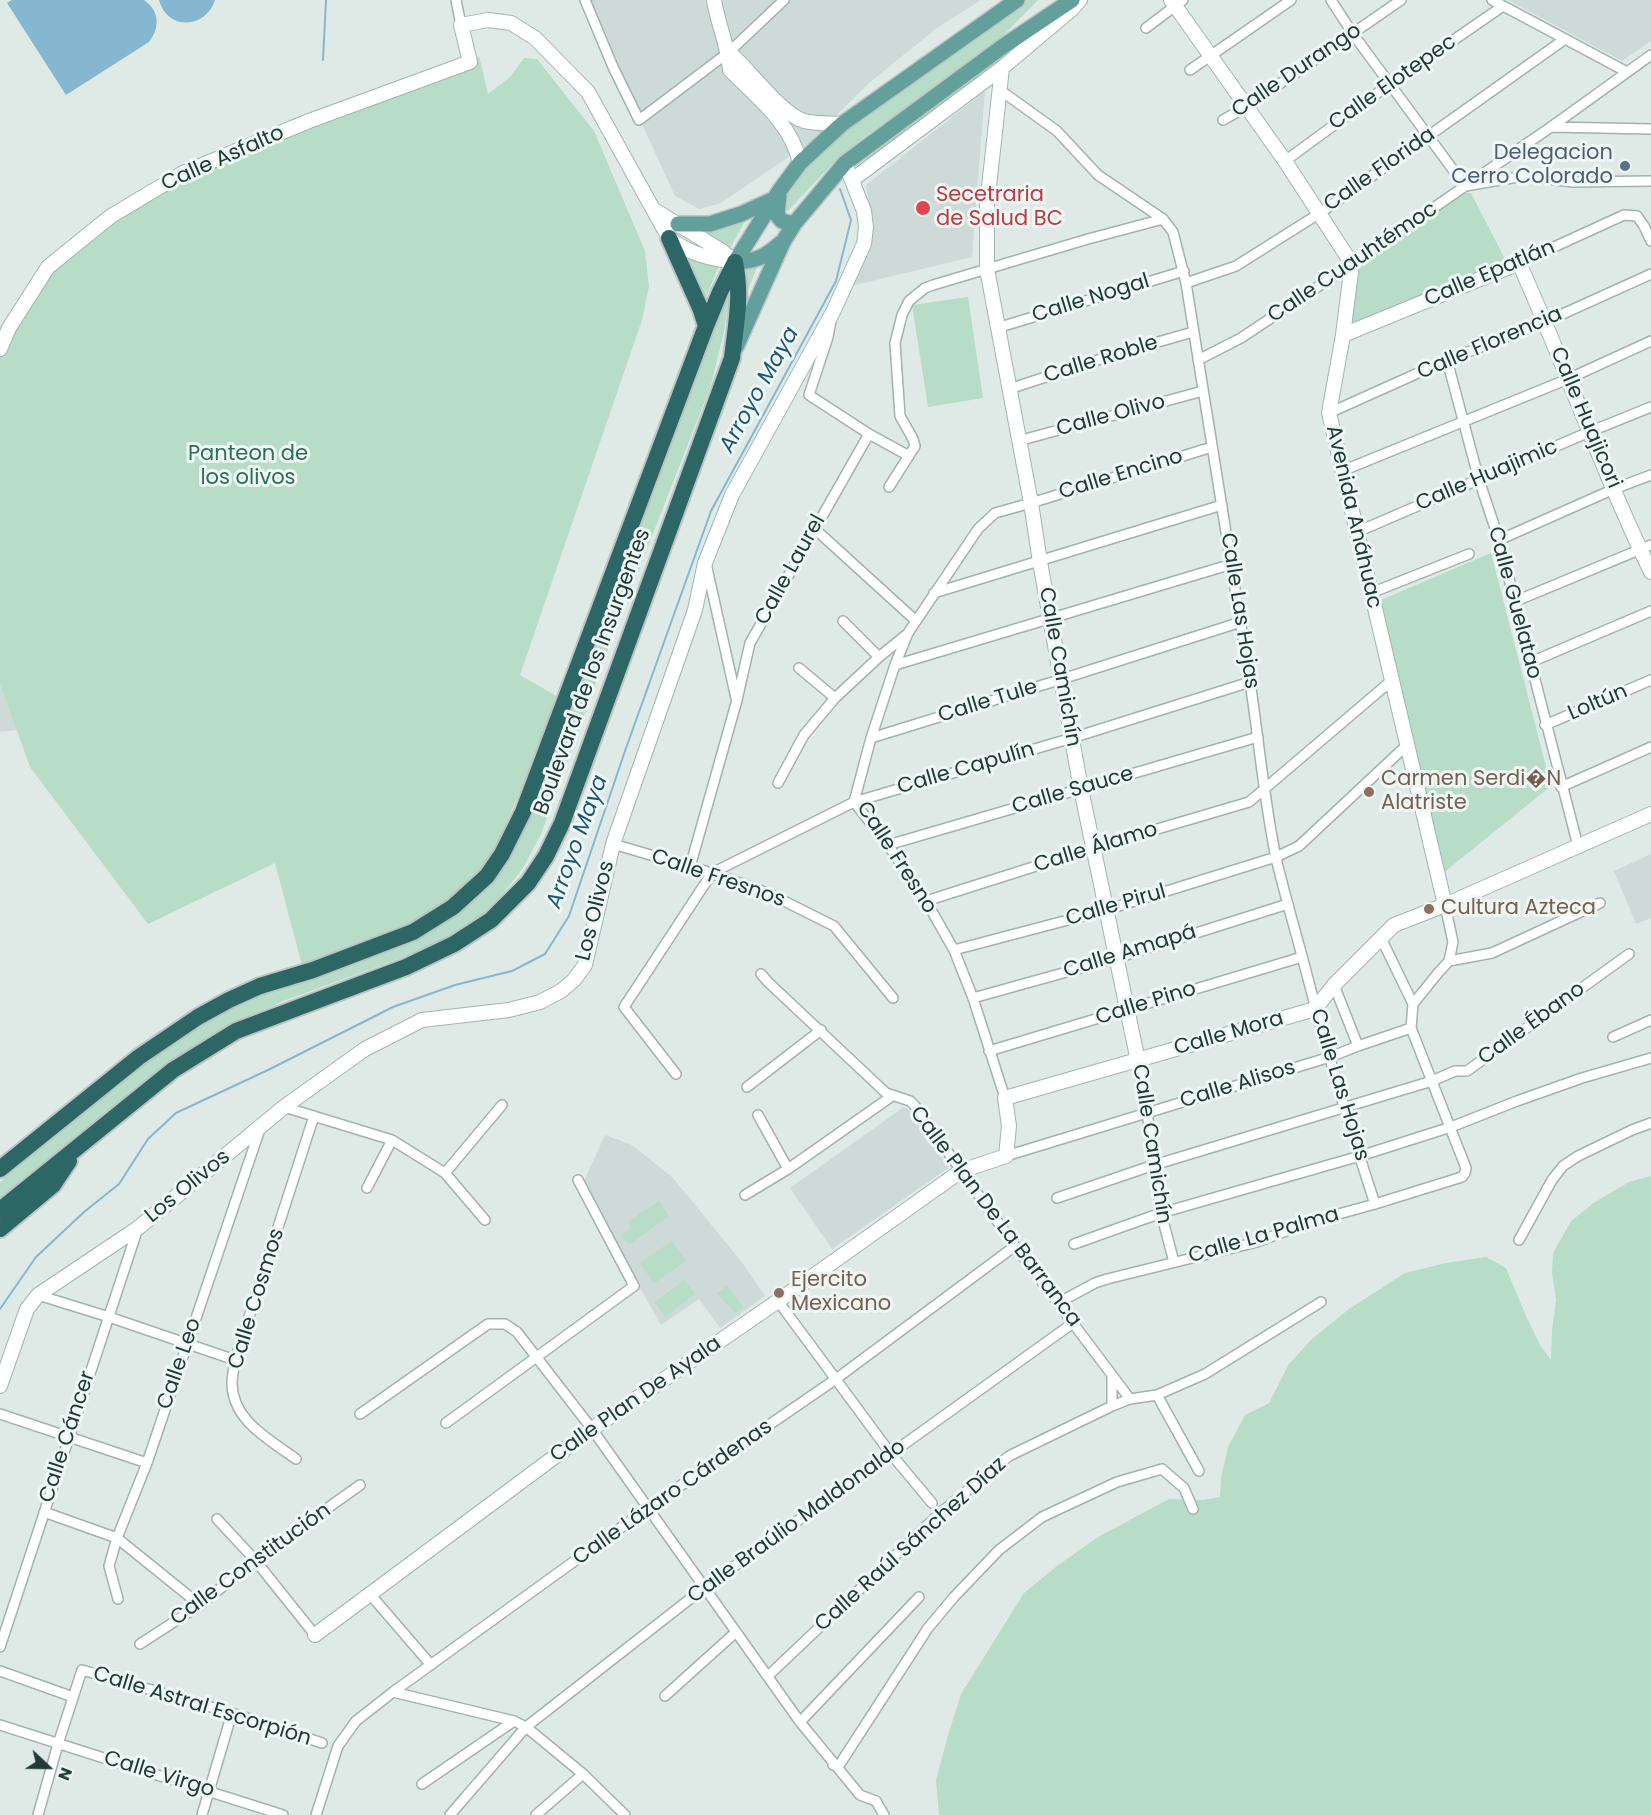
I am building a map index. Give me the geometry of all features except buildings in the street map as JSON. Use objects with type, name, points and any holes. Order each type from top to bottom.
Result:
[{"type":"highway","points":[[674,231],[706,326]]},
{"type":"highway","points":[[732,358],[740,284],[735,262]]},
{"type":"highway","name":"Boulevard de los Insurgentes","points":[[0,1169],[139,1057],[198,1017],[260,986],[313,970],[413,932],[453,907],[487,876],[502,854],[523,812],[706,326],[735,262]]},
{"type":"highway","name":"Boulevard de los Insurgentes","points":[[0,1210],[173,1070],[236,1031],[406,967],[454,944],[491,920],[528,883],[546,856],[562,823],[732,358]]},
{"type":"highway","points":[[0,1229],[53,1185],[80,1145]]},
{"type":"main road","name":"Boulevard de los Insurgentes","points":[[732,358],[783,242],[794,224],[845,163],[1002,47],[1072,0]]},
{"type":"main road","name":"Boulevard de los Insurgentes","points":[[735,262],[777,194],[800,163],[842,123],[1013,2]]},
{"type":"main road","points":[[674,231],[710,224],[741,214],[777,194],[777,215],[782,221],[794,224]]},
{"type":"main road","points":[[735,262],[753,261],[767,255],[783,242]]},
{"type":"street","points":[[456,0],[461,25],[488,20],[511,23],[535,38],[588,92],[656,211],[674,231],[678,245],[697,254],[735,262]]},
{"type":"street","points":[[585,0],[613,67],[639,120],[729,52],[784,0]]},
{"type":"street","points":[[714,0],[729,52],[730,70],[779,119],[793,139],[800,163]]},
{"type":"street","points":[[852,180],[1002,68],[1080,0]]},
{"type":"street","points":[[1190,70],[1291,0]]},
{"type":"street","points":[[1331,0],[1427,137],[1465,186],[1524,176],[1573,182],[1651,181]]},
{"type":"street","name":"Calle Durango","points":[[1223,120],[1246,107],[1401,0]]},
{"type":"street","points":[[1492,0],[1627,72]]},
{"type":"street","points":[[1146,28],[1176,2],[1210,57],[1285,160],[1352,264]]},
{"type":"street","name":"Calle Elotepec","points":[[1285,160],[1503,6]]},
{"type":"street","name":"Calle Asfalto","points":[[0,349],[9,328],[48,267],[111,216],[183,173],[309,121],[470,62],[461,25]]},
{"type":"street","name":"Calle Florida","points":[[1186,283],[1236,266],[1320,213],[1565,39]]},
{"type":"street","points":[[729,52],[789,115],[803,121],[842,123]]},
{"type":"street","name":"Calle Cuauhtémoc","points":[[1198,360],[1241,338],[1352,264],[1651,55]]},
{"type":"street","name":"Calle Camichín","points":[[1002,68],[987,205],[987,269],[1081,789],[1138,1061],[1161,1213],[1174,1262]]},
{"type":"street","name":"Calle Las Hojas","points":[[1000,90],[1057,131],[1098,175],[1163,219],[1173,232],[1186,283],[1232,564],[1264,790],[1276,858],[1344,1106],[1376,1204]]},
{"type":"street","points":[[1551,127],[1651,129]]},
{"type":"street","name":"Los Olivos","points":[[0,1386],[27,1309],[38,1295],[138,1227],[284,1107],[365,1049],[422,1020],[509,1010],[540,1002],[561,991],[574,980],[585,965],[613,844],[695,610],[705,563],[732,495],[833,312],[864,244],[866,227],[864,212],[845,163]]},
{"type":"street","name":"Calle Epatlán","points":[[1343,335],[1519,263],[1624,215],[1637,216],[1651,241]]},
{"type":"street","points":[[889,487],[915,443],[900,416],[895,343],[902,315],[909,301],[925,288],[1163,219]]},
{"type":"street","name":"Calle Huajicori","points":[[1519,263],[1614,489],[1646,548],[1651,572]]},
{"type":"street","name":"Avenida Anáhuac","points":[[1352,264],[1343,335],[1329,412],[1445,905]]},
{"type":"street","name":"Calle Nogal","points":[[997,328],[1184,271]]},
{"type":"street","name":"Calle Florencia","points":[[1329,412],[1447,360],[1545,322],[1651,274]]},
{"type":"street","points":[[833,312],[828,337],[809,395],[869,434],[909,456]]},
{"type":"street","name":"Calle Roble","points":[[1009,389],[1193,332]]},
{"type":"street","points":[[1342,471],[1568,379],[1651,340]]},
{"type":"street","name":"Calle Guelatao","points":[[1447,360],[1479,480],[1499,540],[1578,846]]},
{"type":"street","name":"Calle Olivo","points":[[1018,441],[1203,391]]},
{"type":"street","name":"Calle Huajimic","points":[[1357,532],[1651,407]]},
{"type":"street","name":"Calle Laurel","points":[[690,867],[737,700],[750,643],[869,434]]},
{"type":"street","name":"Calle Encino","points":[[1031,503],[1212,447]]},
{"type":"street","points":[[1499,540],[1651,475]]},
{"type":"street","name":"Calle Fresno","points":[[1006,1156],[1009,1126],[1005,1098],[973,998],[954,950],[926,902],[888,845],[854,802],[871,738],[895,665],[915,620],[978,529],[995,513],[1031,503]]},
{"type":"street","points":[[934,593],[1222,505]]},
{"type":"street","points":[[815,529],[915,620]]},
{"type":"street","points":[[1515,601],[1646,548]]},
{"type":"street","points":[[1371,593],[1469,554]]},
{"type":"street","points":[[705,563],[737,700]]},
{"type":"street","points":[[895,665],[1232,564]]},
{"type":"street","points":[[1531,662],[1651,611]]},
{"type":"street","points":[[843,621],[879,657]]},
{"type":"street","name":"Calle Tule","points":[[871,738],[1241,622]]},
{"type":"street","points":[[778,783],[804,735],[836,698],[908,633]]},
{"type":"street","points":[[799,668],[836,698]]},
{"type":"street","name":"Loltún","points":[[1545,725],[1651,680]]},
{"type":"street","name":"Calle Álamo","points":[[926,902],[1093,848],[1249,802],[1391,681]]},
{"type":"street","name":"Calle Capulín","points":[[854,802],[1072,738],[1250,682]]},
{"type":"street","name":"Calle Sauce","points":[[888,845],[1258,737]]},
{"type":"street","name":"Calle Pirul","points":[[954,950],[1106,910],[1276,858],[1299,846],[1407,745]]},
{"type":"street","points":[[1561,787],[1651,747]]},
{"type":"street","points":[[676,1074],[624,1007],[712,873],[854,802]]},
{"type":"street","points":[[1316,1009],[1334,985],[1394,926],[1651,814]]},
{"type":"street","name":"Calle Fresnos","points":[[613,844],[712,873],[770,894],[834,926],[893,998]]},
{"type":"street","points":[[1413,1004],[1449,962],[1492,953],[1600,903]]},
{"type":"street","name":"Calle Amapá","points":[[973,998],[1117,958],[1288,904]]},
{"type":"street","points":[[1445,905],[1453,942],[1449,962]]},
{"type":"street","points":[[1381,938],[1413,1004],[1411,1028],[1450,1127]]},
{"type":"street","name":"Calle Ébano","points":[[1057,1198],[1154,1165],[1432,1081],[1455,1071],[1467,1071],[1629,954]]},
{"type":"street","name":"Calle Pino","points":[[989,1051],[1302,957]]},
{"type":"street","name":"Calle Plan De La Barranca","points":[[761,974],[886,1093],[910,1101],[915,1106],[1015,1246],[1130,1399]]},
{"type":"street","name":"Calle Las Hojas","points":[[1334,985],[1358,1046]]},
{"type":"street","name":"Calle Mora","points":[[1005,1098],[1316,1009]]},
{"type":"street","points":[[1613,1037],[1651,1020]]},
{"type":"street","name":"Calle Alisos","points":[[961,1171],[1330,1057],[1411,1028]]},
{"type":"street","points":[[747,1088],[821,1030]]},
{"type":"street","points":[[1074,1244],[1161,1213],[1360,1156],[1450,1127],[1582,1078],[1651,1058]]},
{"type":"street","points":[[745,1195],[788,1169],[892,1096]]},
{"type":"street","points":[[445,1173],[502,1105]]},
{"type":"street","points":[[284,1107],[392,1140],[445,1173],[485,1220]]},
{"type":"street","points":[[758,1115],[788,1169]]},
{"type":"street","name":"Calle Cosmos","points":[[296,1459],[250,1426],[236,1406],[232,1384],[235,1360],[314,1116]]},
{"type":"street","points":[[1519,1240],[1552,1180],[1563,1166],[1578,1156],[1624,1134],[1651,1124]]},
{"type":"street","name":"Calle La Palma","points":[[1058,1303],[1095,1283],[1257,1242],[1313,1221],[1462,1177],[1466,1168],[1450,1127]]},
{"type":"street","name":"Calle Leo","points":[[118,1599],[109,1566],[117,1538],[147,1463],[260,1129]]},
{"type":"street","points":[[367,1188],[392,1140]]},
{"type":"street","name":"Calle Plan De Ayala","points":[[315,1635],[592,1429],[961,1171]]},
{"type":"street","points":[[446,1423],[634,1286],[578,1180]]},
{"type":"street","name":"Calle Cáncer","points":[[0,1647],[138,1227]]},
{"type":"street","name":"Calle Lázaro Cárdenas","points":[[315,1815],[338,1746],[356,1721],[648,1508],[836,1379],[1015,1246]]},
{"type":"street","points":[[38,1295],[235,1360]]},
{"type":"street","points":[[778,1301],[891,1454],[932,1503]]},
{"type":"street","name":"Calle Raúl Sánchez Díaz","points":[[768,1676],[939,1514],[1009,1456],[1112,1406],[1130,1399],[1157,1395],[1205,1374],[1320,1302]]},
{"type":"street","name":"Calle Braúlio Maldonaldo","points":[[450,1815],[526,1726],[704,1588],[1073,1323]]},
{"type":"street","points":[[360,1414],[488,1324],[505,1324],[517,1332],[538,1356],[592,1429],[800,1722],[860,1796],[876,1802],[884,1815]]},
{"type":"street","points":[[1112,1377],[1112,1406]]},
{"type":"street","points":[[1157,1395],[1200,1471]]},
{"type":"street","points":[[0,1414],[147,1463]]},
{"type":"street","points":[[833,1765],[840,1764],[941,1611],[999,1550],[1042,1517],[1117,1482],[1162,1468],[1184,1488],[1193,1509]]},
{"type":"street","name":"Calle Constitución","points":[[140,1644],[200,1605],[255,1560],[360,1485]]},
{"type":"street","points":[[44,1512],[117,1538],[200,1605]]},
{"type":"street","points":[[217,1519],[255,1560],[315,1635]]},
{"type":"street","points":[[369,1593],[431,1665]]},
{"type":"street","points":[[800,1722],[920,1597]]},
{"type":"street","points":[[665,1696],[736,1632]]},
{"type":"street","name":"Calle Astral Escorpión","points":[[0,1671],[73,1697],[82,1670],[232,1713],[322,1743]]},
{"type":"street","points":[[393,1692],[514,1721],[526,1726],[583,1774],[625,1815]]},
{"type":"street","points":[[38,1815],[73,1697]]},
{"type":"street","points":[[202,1815],[232,1713]]},
{"type":"street","points":[[422,1784],[514,1721]]},
{"type":"street","name":"Calle Virgo","points":[[0,1725],[283,1815]]},
{"type":"street","points":[[536,1815],[583,1774]]},
{"type":"shaded area","points":[[585,0],[981,0],[937,28],[869,83],[809,143],[721,203],[699,209],[675,196]]},
{"type":"shaded area","points":[[1508,0],[1651,0],[1651,41],[1622,61]]},
{"type":"shaded area","name":"Secetraria de Salud BC","points":[[985,91],[972,257],[851,286],[873,232],[866,185]]},
{"type":"shaded area","points":[[0,684],[17,730],[0,732]]},
{"type":"shaded area","points":[[1651,854],[1651,918],[1636,924],[1614,871]]},
{"type":"shaded area","points":[[904,1107],[909,1110],[948,1168],[832,1249],[790,1188]]},
{"type":"shaded area","points":[[605,1135],[632,1145],[673,1178],[741,1261],[765,1296],[720,1328],[699,1299],[661,1325],[583,1183]]},
{"type":"green space","points":[[1024,0],[1038,0],[991,48],[864,137],[832,164],[788,211],[780,205],[811,160],[823,147]]},
{"type":"green space","points":[[1056,17],[1018,52],[868,161],[862,156]]},
{"type":"green space","name":"Panteon de los olivos","points":[[479,56],[488,94],[510,77],[524,58],[537,59],[594,131],[645,251],[649,286],[642,320],[520,675],[560,698],[490,861],[449,899],[402,928],[303,969],[275,863],[148,924],[30,767],[0,684],[0,349],[48,267],[183,173],[470,62]]},
{"type":"green space","points":[[1462,193],[1471,193],[1506,261],[1358,322],[1353,321],[1360,264]]},
{"type":"green space","points":[[749,214],[728,252],[694,230]]},
{"type":"green space","points":[[682,254],[700,262],[719,266],[702,307]]},
{"type":"green space","points":[[759,262],[741,308],[742,273]]},
{"type":"green space","points":[[730,290],[724,332],[711,385],[610,644],[541,834],[523,868],[503,894],[479,920],[464,932],[426,949],[286,1000],[230,1025],[167,1065],[0,1202],[0,1182],[89,1107],[202,1022],[260,992],[422,935],[458,912],[489,883],[725,295]]},
{"type":"green space","points":[[968,297],[983,398],[928,407],[912,305]]},
{"type":"green space","points":[[1491,553],[1551,786],[1442,874],[1381,600]]},
{"type":"green space","points":[[1651,1176],[1651,1815],[939,1815],[936,1780],[961,1694],[1024,1593],[1098,1537],[1169,1499],[1203,1500],[1220,1497],[1221,1478],[1228,1447],[1245,1415],[1269,1403],[1289,1364],[1312,1339],[1349,1309],[1405,1273],[1446,1263],[1486,1257],[1506,1268],[1540,1345],[1551,1360],[1556,1300],[1552,1273],[1553,1253],[1571,1221],[1595,1202],[1629,1182]]},
{"type":"green space","points":[[659,1201],[669,1216],[630,1244],[624,1240],[623,1234],[632,1228],[628,1222]]},
{"type":"green space","points":[[672,1241],[686,1261],[654,1283],[640,1263]]},
{"type":"green space","points":[[684,1280],[695,1294],[665,1317],[655,1302]]},
{"type":"green space","points":[[727,1286],[743,1307],[735,1313],[717,1293]]},
{"type":"water","points":[[12,0],[144,0],[153,9],[157,20],[153,37],[149,42],[66,95],[7,3]]},
{"type":"water","points":[[159,0],[215,0],[204,17],[187,22],[170,17],[163,10]]},
{"type":"waterway","points":[[323,60],[326,0]]},
{"type":"waterway","name":"Arroyo Maya","points":[[0,1309],[36,1257],[84,1212],[119,1184],[148,1139],[176,1113],[393,1007],[455,985],[512,971],[545,954],[569,916],[711,511],[836,281],[851,220],[840,189]]},
{"type":"place","name":"Delegacion Cerro Colorado","points":[[1625,166]]},
{"type":"place","name":"Secetraria de Salud BC","points":[[923,208]]},
{"type":"place","name":"Carmen Serdi�N Alatriste","points":[[1369,792]]},
{"type":"place","name":"Cultura Azteca","points":[[1429,909]]},
{"type":"place","name":"Ejercito Mexicano","points":[[779,1293]]}]
